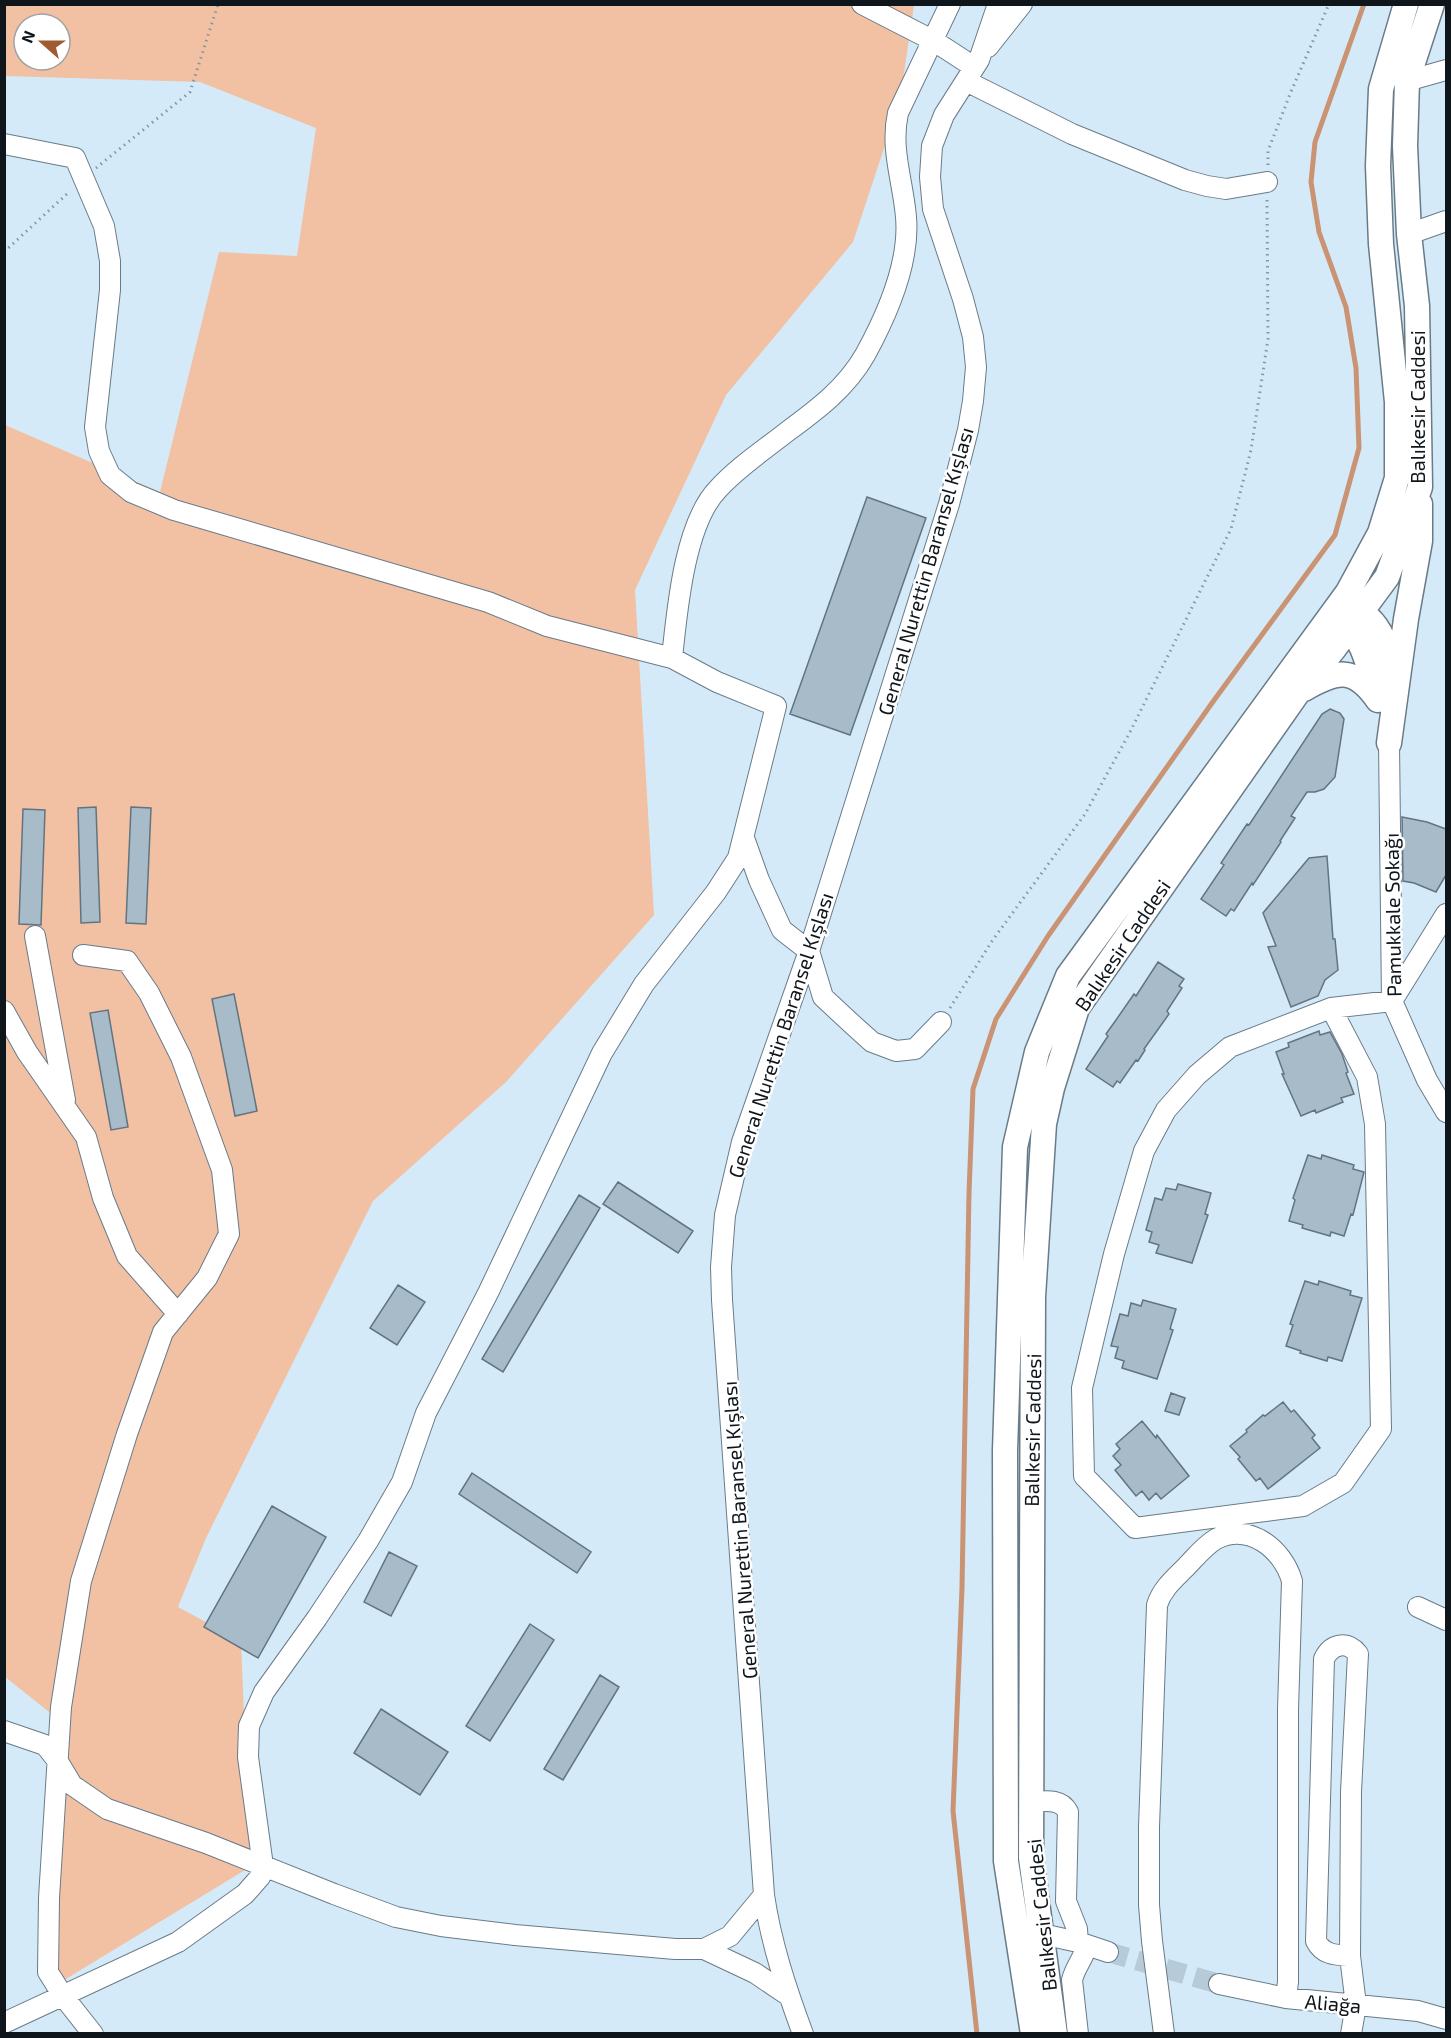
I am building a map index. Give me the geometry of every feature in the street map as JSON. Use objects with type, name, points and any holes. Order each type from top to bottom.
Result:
[{"type":"main road","name":"Balıkesir Caddesi","points":[[1054,2034],[1031,1858],[1033,1298],[1044,1124],[1052,1088],[1077,1008],[1299,691],[1347,617],[1348,592],[1380,533],[1396,478],[1397,402],[1381,244],[1378,166],[1381,89],[1406,4]]},
{"type":"main road","name":"Balıkesir Caddesi","points":[[1033,2034],[1006,1861],[1005,1451],[1015,1147],[1037,1052],[1068,976],[1347,617],[1387,577],[1420,487],[1417,306],[1409,234],[1405,146],[1407,81],[1432,4]]},
{"type":"main road","points":[[1389,743],[1387,695],[1407,612],[1420,541],[1420,487]]},
{"type":"main road","points":[[1347,617],[1387,695]]},
{"type":"main road","points":[[1299,691],[1326,677],[1342,674],[1357,679],[1387,695]]},
{"type":"street","points":[[862,4],[934,41],[1072,134],[1185,180],[1207,186],[1226,189],[1267,182]]},
{"type":"street","points":[[672,658],[677,608],[693,537],[702,513],[716,490],[825,403],[850,378],[865,355],[884,316],[903,265],[907,240],[906,215],[894,146],[897,113],[950,4]]},
{"type":"street","name":"General Nurettin Baransel Kışlası","points":[[973,69],[998,4]]},
{"type":"street","name":"General Nurettin Baransel Kışlası","points":[[803,2034],[789,1996],[768,1921],[764,1895],[722,1300],[722,1241],[731,1185],[742,1142],[809,951],[949,504],[960,465],[973,401],[976,367],[973,337],[963,298],[933,209],[930,177],[933,146],[944,115],[973,69],[1022,4]]},
{"type":"street","points":[[1407,81],[1446,70]]},
{"type":"street","points":[[4,144],[75,158],[104,226],[110,261],[110,290],[95,427],[99,451],[110,475],[124,487],[174,510],[489,602],[547,626],[672,658],[717,682],[776,706],[738,858],[716,892],[644,984],[602,1053],[493,1283],[426,1413],[402,1482],[355,1560],[264,1692],[249,1726],[248,1757],[263,1866],[260,1877],[245,1894],[178,1942],[4,2023]]},
{"type":"street","points":[[1409,234],[1446,221]]},
{"type":"street","name":"Pamukkale Sokağı","points":[[1389,743],[1392,1001],[1427,1080],[1446,1112]]},
{"type":"street","points":[[744,837],[759,880],[782,930],[809,951],[823,997],[872,1042],[896,1051],[915,1048],[940,1022]]},
{"type":"street","points":[[1331,1008],[1367,1077],[1375,1124],[1382,1429],[1343,1483],[1303,1506],[1135,1528],[1084,1476],[1082,1388],[1114,1254],[1144,1151],[1166,1110],[1197,1075],[1230,1047],[1331,1008],[1392,1001],[1446,914]]},
{"type":"street","points":[[35,936],[67,1109]]},
{"type":"street","points":[[83,955],[127,961],[149,993],[181,1057],[222,1170],[229,1234],[207,1278],[163,1332],[127,1434],[81,1581],[61,1707],[49,1898],[48,1972],[63,1996],[93,2034]]},
{"type":"street","points":[[4,1011],[27,1052],[86,1137],[104,1198],[127,1256],[178,1314]]},
{"type":"street","points":[[1164,2034],[1149,1905],[1149,1827],[1157,1605],[1166,1588],[1210,1543],[1235,1534],[1254,1537],[1273,1548],[1285,1563],[1292,1581],[1288,1710],[1288,1982],[1286,1998]]},
{"type":"street","points":[[1418,1607],[1446,1620]]},
{"type":"street","points":[[1350,1956],[1328,1953],[1318,1946],[1316,1941],[1324,1659],[1330,1650],[1340,1645],[1350,1647],[1358,1654],[1351,1792],[1350,1956],[1356,2005],[1351,2034]]},
{"type":"street","points":[[4,1731],[45,1745],[72,1785],[107,1809],[206,1843],[396,1917],[441,1926],[515,1935],[675,1949],[705,1949],[755,1973],[789,1996]]},
{"type":"street","points":[[1031,1802],[1059,1802],[1068,1812],[1066,1901],[1085,1955],[1073,1974],[1072,1980],[1078,2034]]},
{"type":"street","points":[[705,1949],[730,1936],[764,1895]]},
{"type":"street","points":[[1042,1934],[1082,1943],[1108,1952]]},
{"type":"street","name":"Aliağa","points":[[1219,1984],[1286,1998],[1418,2011],[1446,2019]]},
{"type":"path","points":[[4,252],[84,177],[190,92],[218,4]]},
{"type":"path","points":[[940,1022],[992,941],[1085,814],[1129,734],[1231,529],[1251,450],[1268,339],[1266,238],[1268,151],[1329,4]]},
{"type":"shaded area","points":[[5,5],[914,5],[900,100],[853,242],[726,395],[635,590],[654,915],[506,1082],[373,1201],[206,1538],[178,1607],[241,1641],[250,1867],[51,1988],[59,1720],[4,1676],[5,425],[160,492],[219,252],[297,256],[316,128],[200,82],[5,76]]},
{"type":"building","points":[[867,497],[926,518],[850,735],[790,714]]},
{"type":"building","points":[[1330,709],[1340,713],[1344,719],[1335,777],[1324,789],[1307,792],[1291,816],[1295,818],[1253,885],[1252,883],[1234,911],[1231,909],[1226,916],[1201,899],[1224,865],[1221,863],[1247,824],[1249,825],[1322,714]]},
{"type":"building","points":[[96,807],[100,922],[81,923],[78,808]]},
{"type":"building","points":[[131,807],[151,808],[146,924],[126,923]]},
{"type":"building","points":[[23,809],[45,810],[41,925],[19,924]]},
{"type":"building","points":[[1402,817],[1446,829],[1446,875],[1436,892],[1403,881]]},
{"type":"building","points":[[1327,856],[1333,939],[1335,939],[1338,970],[1325,980],[1318,996],[1291,1007],[1268,947],[1276,946],[1263,913],[1309,858]]},
{"type":"building","points":[[1158,962],[1184,979],[1179,986],[1182,988],[1167,1011],[1169,1014],[1138,1061],[1136,1060],[1120,1083],[1117,1081],[1113,1087],[1086,1069],[1108,1036],[1106,1034],[1134,994],[1136,996]]},
{"type":"building","points":[[234,994],[257,1111],[235,1116],[212,999]]},
{"type":"building","points":[[108,1010],[128,1127],[111,1130],[90,1013]]},
{"type":"building","points":[[1319,1031],[1320,1035],[1330,1032],[1342,1054],[1354,1094],[1341,1098],[1343,1102],[1316,1113],[1315,1110],[1301,1116],[1282,1074],[1284,1074],[1276,1052],[1289,1047],[1288,1043]]},
{"type":"building","points":[[1308,1155],[1321,1159],[1322,1155],[1354,1165],[1353,1169],[1364,1172],[1353,1215],[1351,1214],[1344,1236],[1331,1232],[1330,1236],[1302,1228],[1303,1225],[1289,1221],[1295,1200],[1293,1198]]},
{"type":"building","points":[[618,1182],[693,1231],[678,1253],[603,1204]]},
{"type":"building","points":[[1178,1184],[1211,1193],[1205,1214],[1208,1215],[1192,1263],[1156,1253],[1159,1245],[1149,1242],[1152,1232],[1146,1230],[1155,1198],[1162,1200],[1166,1188],[1176,1190]]},
{"type":"building","points":[[579,1195],[600,1208],[503,1372],[482,1359]]},
{"type":"building","points":[[1305,1281],[1318,1285],[1319,1281],[1351,1291],[1350,1295],[1362,1298],[1342,1361],[1328,1357],[1327,1361],[1286,1346],[1293,1325],[1290,1324]]},
{"type":"building","points":[[398,1285],[425,1302],[397,1345],[370,1328]]},
{"type":"building","points":[[1143,1300],[1176,1309],[1170,1329],[1173,1330],[1157,1379],[1122,1368],[1124,1361],[1115,1358],[1118,1347],[1111,1346],[1120,1314],[1128,1316],[1131,1303],[1141,1306]]},
{"type":"building","points":[[1171,1393],[1185,1398],[1179,1415],[1165,1411]]},
{"type":"building","points":[[1283,1402],[1291,1412],[1294,1410],[1315,1435],[1312,1438],[1320,1448],[1268,1489],[1260,1478],[1256,1481],[1230,1446],[1263,1415],[1265,1416]]},
{"type":"building","points":[[1142,1421],[1156,1438],[1157,1435],[1189,1476],[1161,1499],[1156,1493],[1149,1500],[1142,1491],[1136,1496],[1115,1470],[1121,1465],[1113,1456],[1120,1449],[1116,1444]]},
{"type":"building","points":[[472,1473],[591,1552],[577,1573],[459,1494]]},
{"type":"building","points":[[272,1506],[326,1537],[258,1658],[204,1627]]},
{"type":"building","points":[[389,1552],[417,1566],[391,1616],[364,1602]]},
{"type":"building","points":[[530,1624],[554,1640],[490,1741],[466,1726]]},
{"type":"building","points":[[600,1675],[619,1687],[563,1780],[544,1769]]},
{"type":"building","points":[[381,1709],[448,1752],[420,1795],[354,1753]]},
{"type":"waterway","points":[[977,2034],[953,1811],[962,1588],[973,1089],[996,1019],[1048,936],[1212,703],[1335,535],[1359,448],[1356,368],[1346,307],[1319,232],[1311,182],[1315,142],[1364,4]]},
{"type":"tunnel","points":[[1108,1952],[1219,1984]]}]
